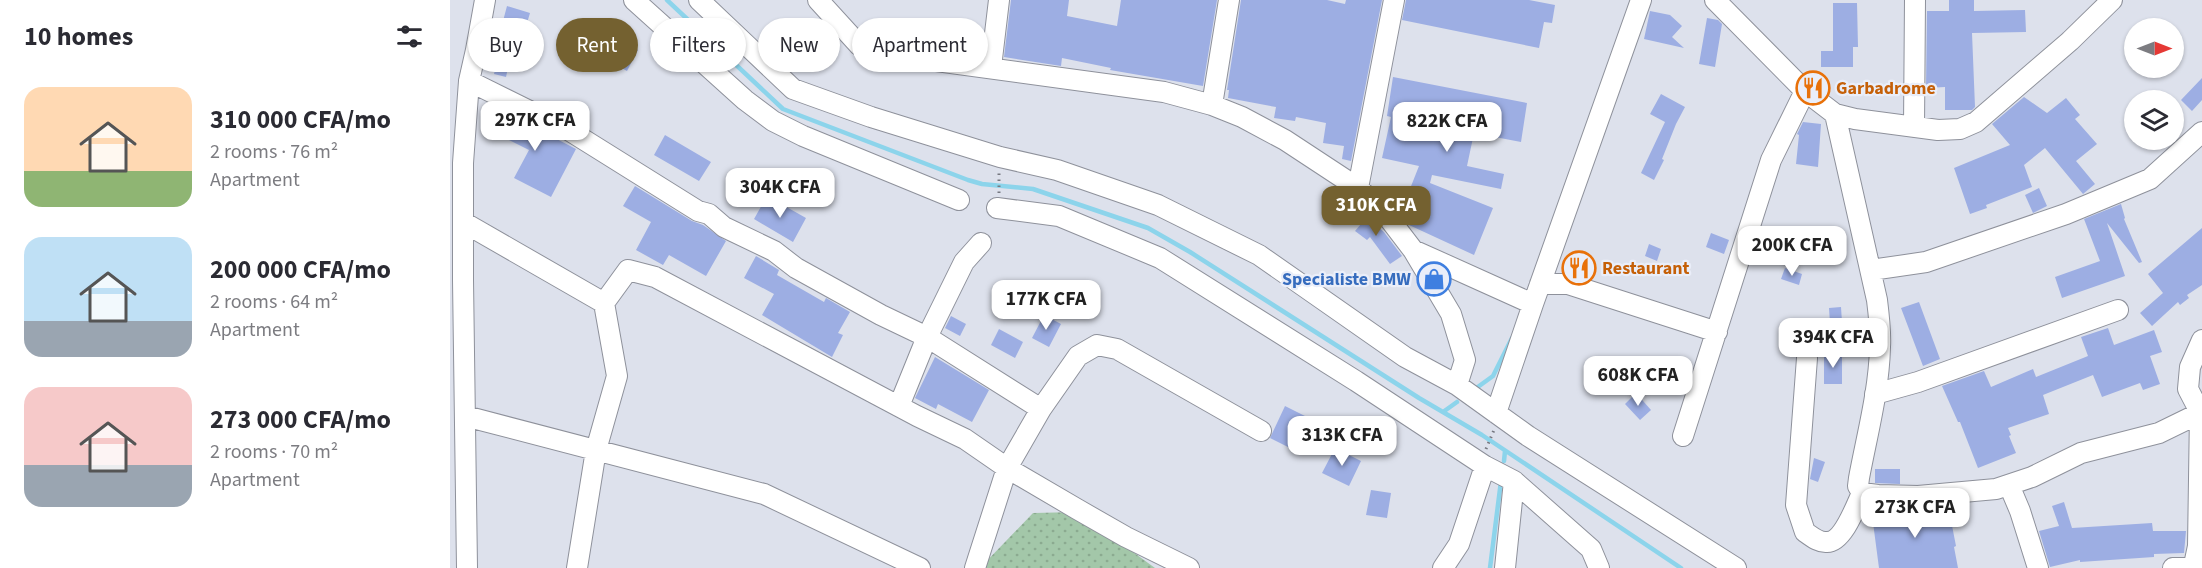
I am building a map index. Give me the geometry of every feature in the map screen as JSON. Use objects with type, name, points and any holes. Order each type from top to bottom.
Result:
[{"type":"street","points":[[467,568],[463,163],[469,81],[485,0]]},
{"type":"street","points":[[634,0],[745,100],[773,121],[803,136],[959,200]]},
{"type":"street","points":[[699,0],[793,89],[871,117],[1000,157],[1057,170],[1158,205],[1259,255],[1405,357],[1456,385],[1496,420],[1528,436],[1736,568]]},
{"type":"street","points":[[818,0],[859,45],[870,52],[1164,92],[1212,105],[1242,117],[1285,140],[1358,188],[1384,212],[1413,250],[1451,314],[1465,360],[1456,385]]},
{"type":"street","points":[[991,67],[999,0]]},
{"type":"street","points":[[1212,105],[1229,0]]},
{"type":"street","points":[[1358,188],[1394,0]]},
{"type":"street","points":[[1496,420],[1533,304],[1641,0]]},
{"type":"street","points":[[1715,0],[1805,91],[1835,114],[1855,119],[1938,130],[1969,127],[2020,85],[2112,0]]},
{"type":"street","points":[[1914,127],[1916,0]]},
{"type":"street","points":[[469,81],[570,131],[698,211],[709,214],[724,227],[774,251],[796,268],[881,315],[927,337],[1041,409]]},
{"type":"street","points":[[1683,436],[1771,160],[1805,91]]},
{"type":"street","points":[[1835,114],[1871,270],[1885,296],[1875,394],[1858,486],[1862,493]]},
{"type":"street","points":[[1871,270],[1926,262],[2066,214],[2150,178],[2202,132]]},
{"type":"street","points":[[998,203],[1059,216],[1160,258],[1356,381],[1485,458],[1591,549],[1599,568]]},
{"type":"street","points":[[463,222],[604,303]]},
{"type":"street","points":[[899,405],[927,337],[964,262],[981,243]]},
{"type":"street","points":[[1413,250],[1533,304]]},
{"type":"street","points":[[577,568],[596,450],[617,376],[604,303],[628,270],[655,277],[965,439],[1007,468],[1116,531],[1189,568]]},
{"type":"street","points":[[1540,284],[1568,284],[1716,332]]},
{"type":"street","points":[[1875,394],[1918,382],[2118,310]]},
{"type":"street","points":[[2173,568],[2198,565],[2201,412],[2188,389],[2190,367],[2202,340]]},
{"type":"street","points":[[975,568],[1007,468],[1041,409],[1078,356],[1097,345],[1117,349],[1261,431]]},
{"type":"street","points":[[1807,358],[1797,505],[1805,532],[1820,541],[1828,543],[1835,540],[1849,522],[1862,493]]},
{"type":"street","points":[[1862,493],[1918,496],[1985,491],[2008,485],[2081,453],[2159,434],[2201,412]]},
{"type":"street","points":[[465,416],[764,494],[920,568]]},
{"type":"street","points":[[1443,568],[1459,544],[1485,458]]},
{"type":"street","points":[[1505,568],[1514,481]]},
{"type":"street","points":[[2008,485],[2020,511],[2038,568]]},
{"type":"path","points":[[998,203],[999,168]]},
{"type":"path","points":[[1485,458],[1496,420]]},
{"type":"green space","points":[[1078,512],[1155,568],[980,568],[1033,513]]},
{"type":"building","points":[[1011,0],[1069,0],[1067,16],[1117,26],[1121,0],[1217,0],[1203,86],[1110,70],[1111,68],[1062,58],[1061,66],[1004,57]]},
{"type":"building","points":[[1241,0],[1327,0],[1345,4],[1346,0],[1382,0],[1351,161],[1342,159],[1344,146],[1323,143],[1326,123],[1296,117],[1295,121],[1274,118],[1276,107],[1228,98],[1229,90],[1227,90]]},
{"type":"building","points":[[1406,0],[1529,0],[1555,5],[1552,23],[1544,22],[1539,48],[1402,20]]},
{"type":"building","points":[[1949,0],[1974,0],[1974,11],[2025,10],[2026,32],[1972,33],[1975,107],[1972,110],[1945,110],[1945,87],[1926,88],[1927,11],[1949,11]]},
{"type":"building","points":[[1833,3],[1857,3],[1858,47],[1853,47],[1853,67],[1821,67],[1821,51],[1833,51]]},
{"type":"building","points":[[507,6],[530,13],[528,18],[504,18]]},
{"type":"building","points":[[1650,11],[1670,15],[1682,26],[1672,37],[1684,48],[1644,39]]},
{"type":"building","points":[[1707,18],[1718,20],[1722,24],[1715,67],[1699,64]]},
{"type":"building","points":[[494,72],[507,72],[506,77],[494,74]]},
{"type":"building","points":[[1393,77],[1527,103],[1521,142],[1474,133],[1467,166],[1504,174],[1501,189],[1432,175],[1430,183],[1493,208],[1474,255],[1409,225],[1414,214],[1402,209],[1419,166],[1382,158],[1391,117],[1387,116]]},
{"type":"building","points":[[2202,78],[2202,100],[2192,111],[2184,103],[2184,97]]},
{"type":"building","points":[[1661,94],[1685,107],[1654,180],[1641,173],[1665,122],[1650,114]]},
{"type":"building","points":[[2024,97],[2047,113],[2066,98],[2080,115],[2075,119],[2097,144],[2076,161],[2095,184],[2083,194],[2045,148],[2024,165],[2032,187],[1986,205],[1987,208],[1970,214],[1954,168],[2010,145],[1992,124]]},
{"type":"building","points":[[497,108],[576,149],[551,197],[514,178],[529,150],[487,129]]},
{"type":"building","points":[[1803,122],[1821,124],[1818,167],[1796,164],[1799,135],[1797,134]]},
{"type":"building","points":[[665,135],[711,162],[699,181],[654,155]]},
{"type":"building","points":[[635,186],[726,241],[706,276],[669,255],[663,265],[636,250],[651,222],[623,206]]},
{"type":"building","points":[[2039,188],[2047,206],[2033,213],[2025,195]]},
{"type":"building","points":[[767,196],[806,218],[793,242],[754,219]]},
{"type":"building","points":[[2121,204],[2124,219],[2142,262],[2139,263],[2107,223],[2125,276],[2062,298],[2055,277],[2100,261],[2084,219]]},
{"type":"building","points":[[1354,207],[1384,232],[1402,256],[1390,264],[1370,237],[1367,240],[1355,231],[1361,224],[1350,210]]},
{"type":"building","points":[[2202,228],[2202,285],[2187,295],[2189,298],[2180,305],[2178,302],[2152,326],[2140,313],[2163,293],[2148,274]]},
{"type":"building","points":[[1711,233],[1729,240],[1724,254],[1706,247]]},
{"type":"building","points":[[1826,241],[1828,263],[1814,264],[1812,242]]},
{"type":"building","points":[[1649,244],[1661,249],[1657,261],[1645,256]]},
{"type":"building","points":[[756,256],[779,270],[777,275],[824,302],[826,298],[850,312],[838,333],[843,335],[832,357],[762,315],[774,294],[744,278]]},
{"type":"building","points":[[1785,268],[1802,274],[1799,285],[1781,279]]},
{"type":"building","points":[[1919,302],[1940,359],[1923,366],[1901,308]]},
{"type":"building","points":[[1841,307],[1842,322],[1830,323],[1829,308]]},
{"type":"building","points":[[1044,315],[1061,324],[1049,347],[1032,338]]},
{"type":"building","points":[[951,316],[966,324],[960,336],[945,328]]},
{"type":"building","points":[[2108,328],[2114,345],[2154,330],[2162,352],[2150,356],[2160,384],[2143,390],[2140,383],[2102,397],[2093,375],[2043,395],[2049,414],[2008,428],[2016,453],[1978,468],[1960,422],[1942,386],[1984,371],[1991,387],[2033,369],[2036,377],[2088,356],[2081,337]]},
{"type":"building","points":[[999,329],[1023,342],[1015,358],[991,345]]},
{"type":"building","points":[[1824,355],[1842,355],[1842,384],[1824,384]]},
{"type":"building","points":[[935,357],[989,390],[972,422],[938,404],[936,409],[915,398]]},
{"type":"building","points":[[1636,393],[1651,410],[1640,420],[1625,404]]},
{"type":"building","points":[[1285,406],[1311,419],[1296,451],[1270,438]]},
{"type":"building","points":[[1335,448],[1361,461],[1349,486],[1322,473]]},
{"type":"building","points":[[1814,458],[1825,462],[1818,482],[1810,479]]},
{"type":"building","points":[[1875,469],[1900,469],[1900,484],[1875,483]]},
{"type":"building","points":[[1371,490],[1391,493],[1387,518],[1366,515]]},
{"type":"building","points":[[2064,502],[2072,528],[2152,523],[2153,531],[2186,531],[2184,553],[2080,562],[2080,560],[2050,567],[2039,531],[2059,526],[2052,506]]},
{"type":"building","points":[[1948,505],[1958,568],[1879,568],[1872,515],[1905,510],[1905,513]]},
{"type":"waterway","points":[[667,0],[783,109],[968,180],[982,184],[1033,189],[1148,228],[1482,435],[1681,568]]},
{"type":"waterway","points":[[1475,389],[1493,376],[1512,338]]},
{"type":"waterway","points":[[1443,412],[1457,402]]},
{"type":"waterway","points":[[1504,461],[1505,451]]},
{"type":"waterway","points":[[1490,568],[1501,481]]},
{"type":"place","name":"Garbadrome","points":[[1813,88]]},
{"type":"place","name":"Restaurant","points":[[1579,268]]},
{"type":"place","name":"Specialiste BMW","points":[[1434,279]]}]
